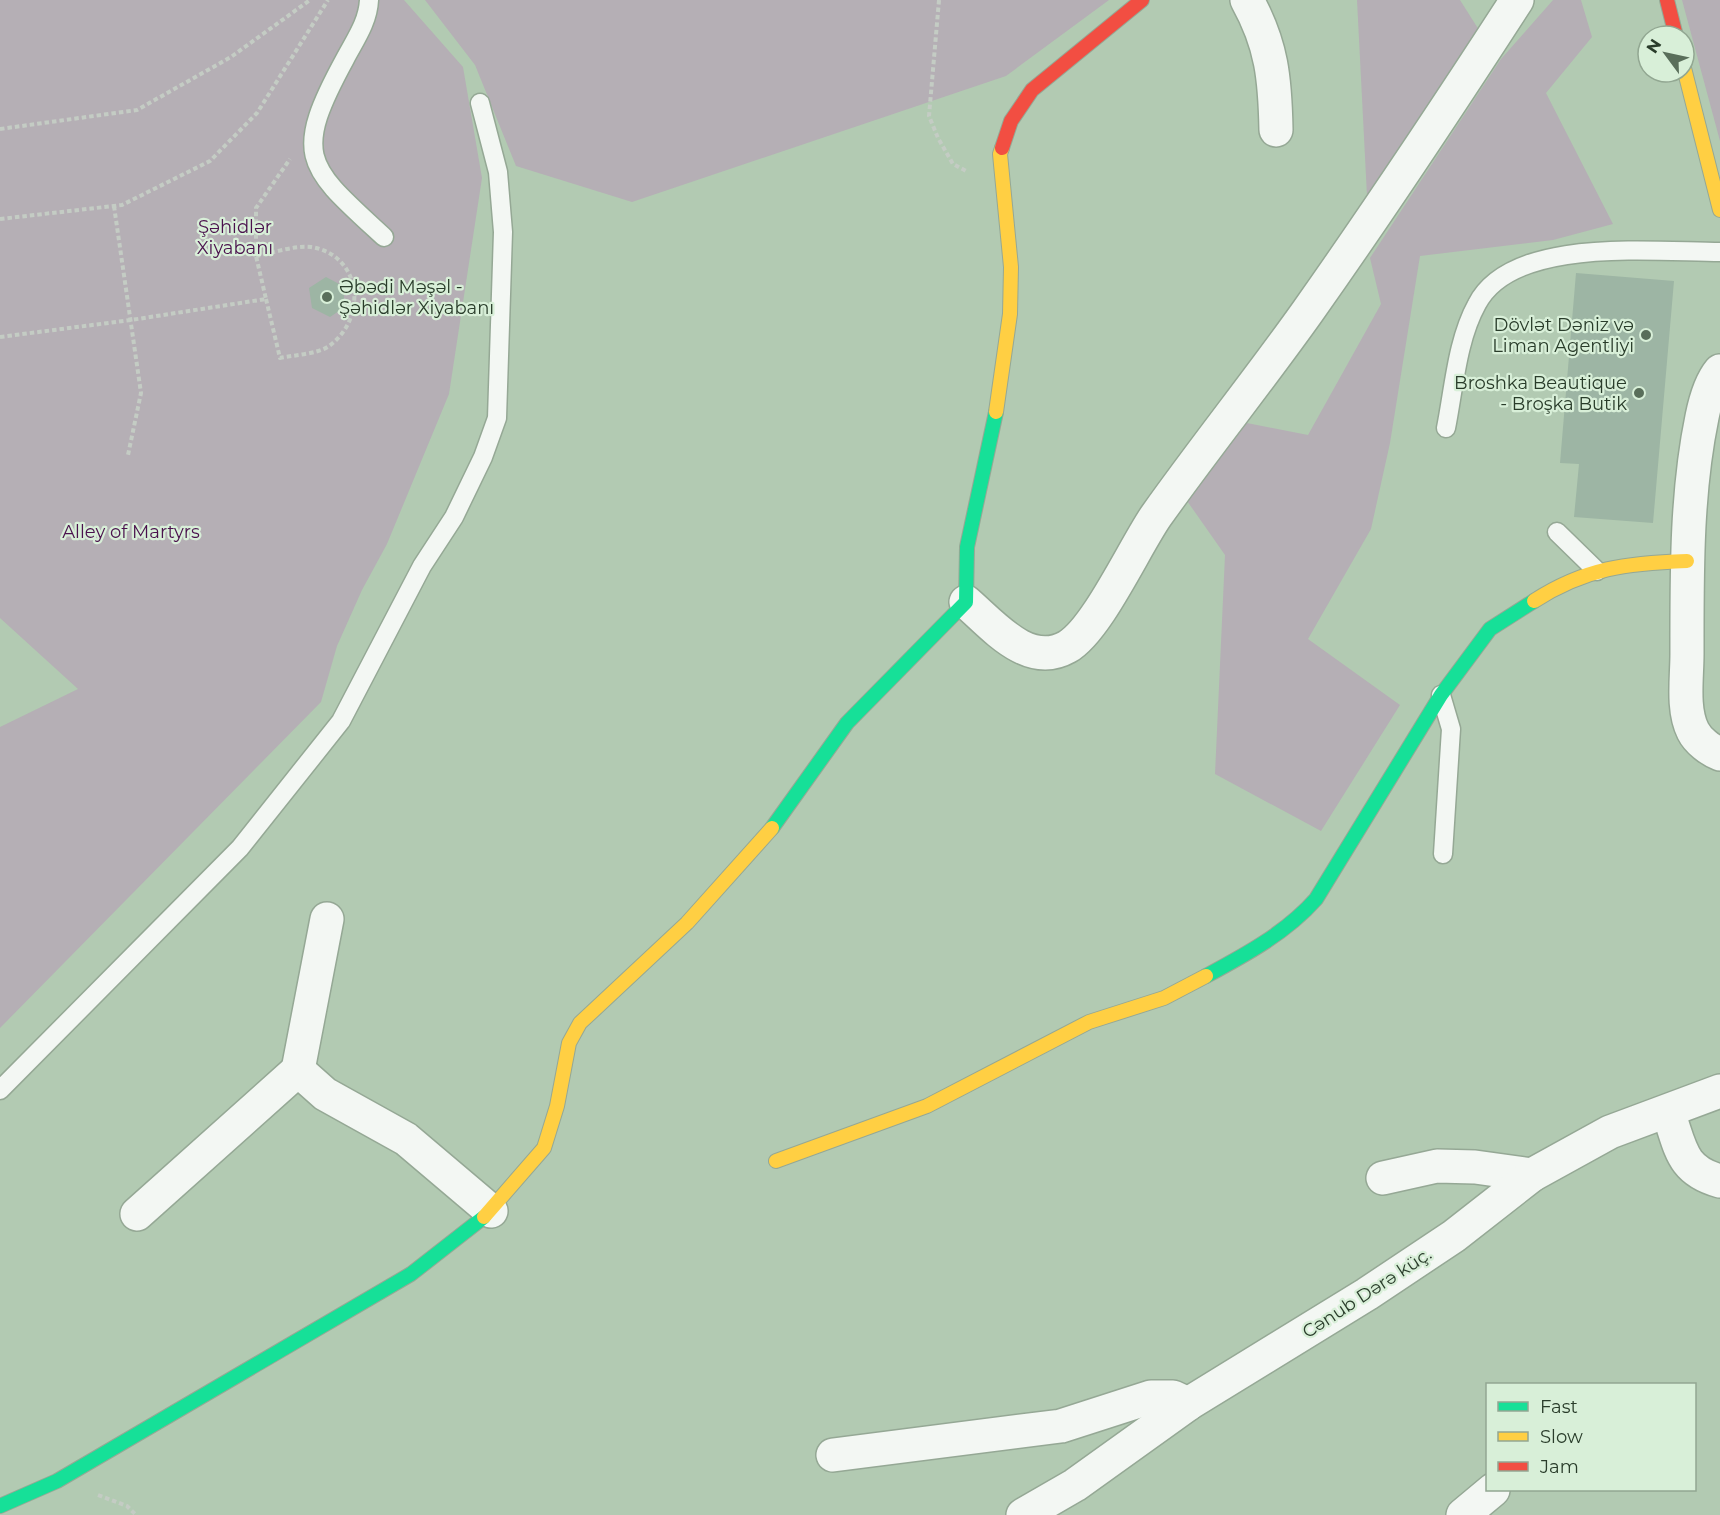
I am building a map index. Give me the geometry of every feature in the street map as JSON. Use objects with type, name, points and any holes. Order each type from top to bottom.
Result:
[{"type":"street","points":[[0,1506],[57,1481],[411,1274],[491,1211],[544,1148],[557,1106],[569,1043],[580,1023],[687,923],[768,833],[847,723],[966,603],[967,547],[997,409],[1010,314],[1011,267],[1000,154],[1011,121],[1032,90],[1142,0]]},
{"type":"street","points":[[1247,0],[1268,45],[1275,78],[1276,130]]},
{"type":"street","points":[[966,603],[1016,644],[1034,654],[1065,648],[1086,631],[1155,518],[1307,312],[1422,146],[1517,0]]},
{"type":"street","points":[[1666,0],[1673,24]]},
{"type":"street","points":[[1688,84],[1720,210]]},
{"type":"street","points":[[1720,371],[1709,392],[1702,418],[1687,561],[1687,708],[1693,732],[1711,751],[1720,754]]},
{"type":"street","points":[[776,1161],[927,1106],[1089,1022],[1164,998],[1233,962],[1285,928],[1301,916],[1316,899],[1441,695],[1490,629],[1554,588],[1597,571],[1631,564],[1687,561]]},
{"type":"street","points":[[138,1214],[298,1070],[327,918]]},
{"type":"street","points":[[298,1070],[325,1094],[406,1139],[491,1211]]},
{"type":"street","name":"Cənub Dərə küç.","points":[[1023,1515],[1075,1485],[1188,1404],[1367,1294],[1454,1236],[1532,1175],[1610,1132],[1720,1092]]},
{"type":"street","points":[[1668,1112],[1688,1166],[1702,1176],[1720,1181]]},
{"type":"street","points":[[1383,1178],[1437,1166],[1474,1167],[1532,1175]]},
{"type":"street","points":[[833,1455],[1061,1426],[1151,1397],[1173,1397],[1188,1404]]},
{"type":"street","points":[[1463,1515],[1492,1491]]},
{"type":"lane","points":[[369,0],[366,20],[313,127],[313,152],[320,174],[384,237]]},
{"type":"lane","points":[[0,1090],[240,848],[341,721],[422,566],[454,517],[478,467],[497,418],[503,232],[498,172],[480,103]]},
{"type":"lane","points":[[1446,428],[1465,336],[1476,305],[1489,284],[1530,261],[1577,253],[1720,252]]},
{"type":"lane","points":[[1557,532],[1597,571]]},
{"type":"lane","points":[[1441,695],[1451,729],[1443,854]]},
{"type":"path","points":[[0,129],[137,110],[231,57],[310,0]]},
{"type":"path","points":[[0,219],[122,205],[210,161],[257,113],[328,0]]},
{"type":"path","points":[[939,0],[929,116],[953,164],[1003,190]]},
{"type":"path","points":[[256,256],[310,247],[333,253],[347,268],[355,294],[354,314],[344,332],[328,347],[280,358],[256,256],[256,208],[286,164]]},
{"type":"path","points":[[114,206],[141,393],[128,455]]},
{"type":"path","points":[[0,337],[266,299]]},
{"type":"green space","name":"Şəhidlər Xiyabanı","points":[[0,0],[404,0],[463,67],[482,178],[449,394],[387,544],[362,590],[337,646],[321,702],[0,1028],[0,727],[78,689],[0,618]]},
{"type":"green space","points":[[425,0],[1109,0],[1006,76],[632,202],[516,166],[475,65]]},
{"type":"green space","points":[[1357,0],[1460,0],[1479,30],[1367,196]]},
{"type":"green space","points":[[1553,0],[1581,0],[1592,37],[1546,93],[1613,224],[1553,240],[1420,256],[1390,443],[1371,529],[1308,639],[1400,705],[1321,831],[1215,774],[1225,555],[1185,498],[1247,423],[1308,435],[1381,304],[1370,258],[1501,59]]},
{"type":"green space","points":[[1682,0],[1720,0],[1720,141],[1696,52],[1696,24],[1688,24]]},
{"type":"building","points":[[1576,273],[1674,281],[1653,523],[1574,517],[1579,464],[1560,463]]},
{"type":"building","name":"Əbədi Məşəl - Şəhidlər Xiyabanı","points":[[326,277],[343,286],[345,307],[330,317],[312,308],[309,288]]},
{"type":"traffic: fast","points":[[772,828],[847,723],[966,602],[967,547],[996,412]]},
{"type":"traffic: fast","points":[[1206,976],[1278,933],[1316,899],[1441,695],[1490,629],[1534,601]]},
{"type":"traffic: fast","points":[[0,1506],[57,1481],[411,1274],[484,1217]]},
{"type":"traffic: slow","points":[[1688,84],[1720,210]]},
{"type":"traffic: slow","points":[[996,412],[1010,314],[1011,267],[1000,154],[1002,148]]},
{"type":"traffic: slow","points":[[1534,601],[1571,581],[1607,569],[1645,563],[1687,561]]},
{"type":"traffic: slow","points":[[484,1217],[544,1148],[557,1106],[569,1043],[580,1023],[687,923],[772,828]]},
{"type":"traffic: slow","points":[[776,1161],[927,1106],[1089,1022],[1164,998],[1206,976]]},
{"type":"traffic: jam","points":[[1002,148],[1011,121],[1032,90],[1142,0]]},
{"type":"traffic: jam","points":[[1667,0],[1673,24]]},
{"type":"place","name":"Əbədi Məşəl - Şəhidlər Xiyabanı","points":[[327,297]]},
{"type":"place","name":"Dövlət Dəniz və Liman Agentliyi","points":[[1646,335]]},
{"type":"place","name":"Broshka Beautique - Broşka Butik","points":[[1639,393]]},
{"type":"park label","name":"Alley of Martyrs","points":[[131,532]]}]
